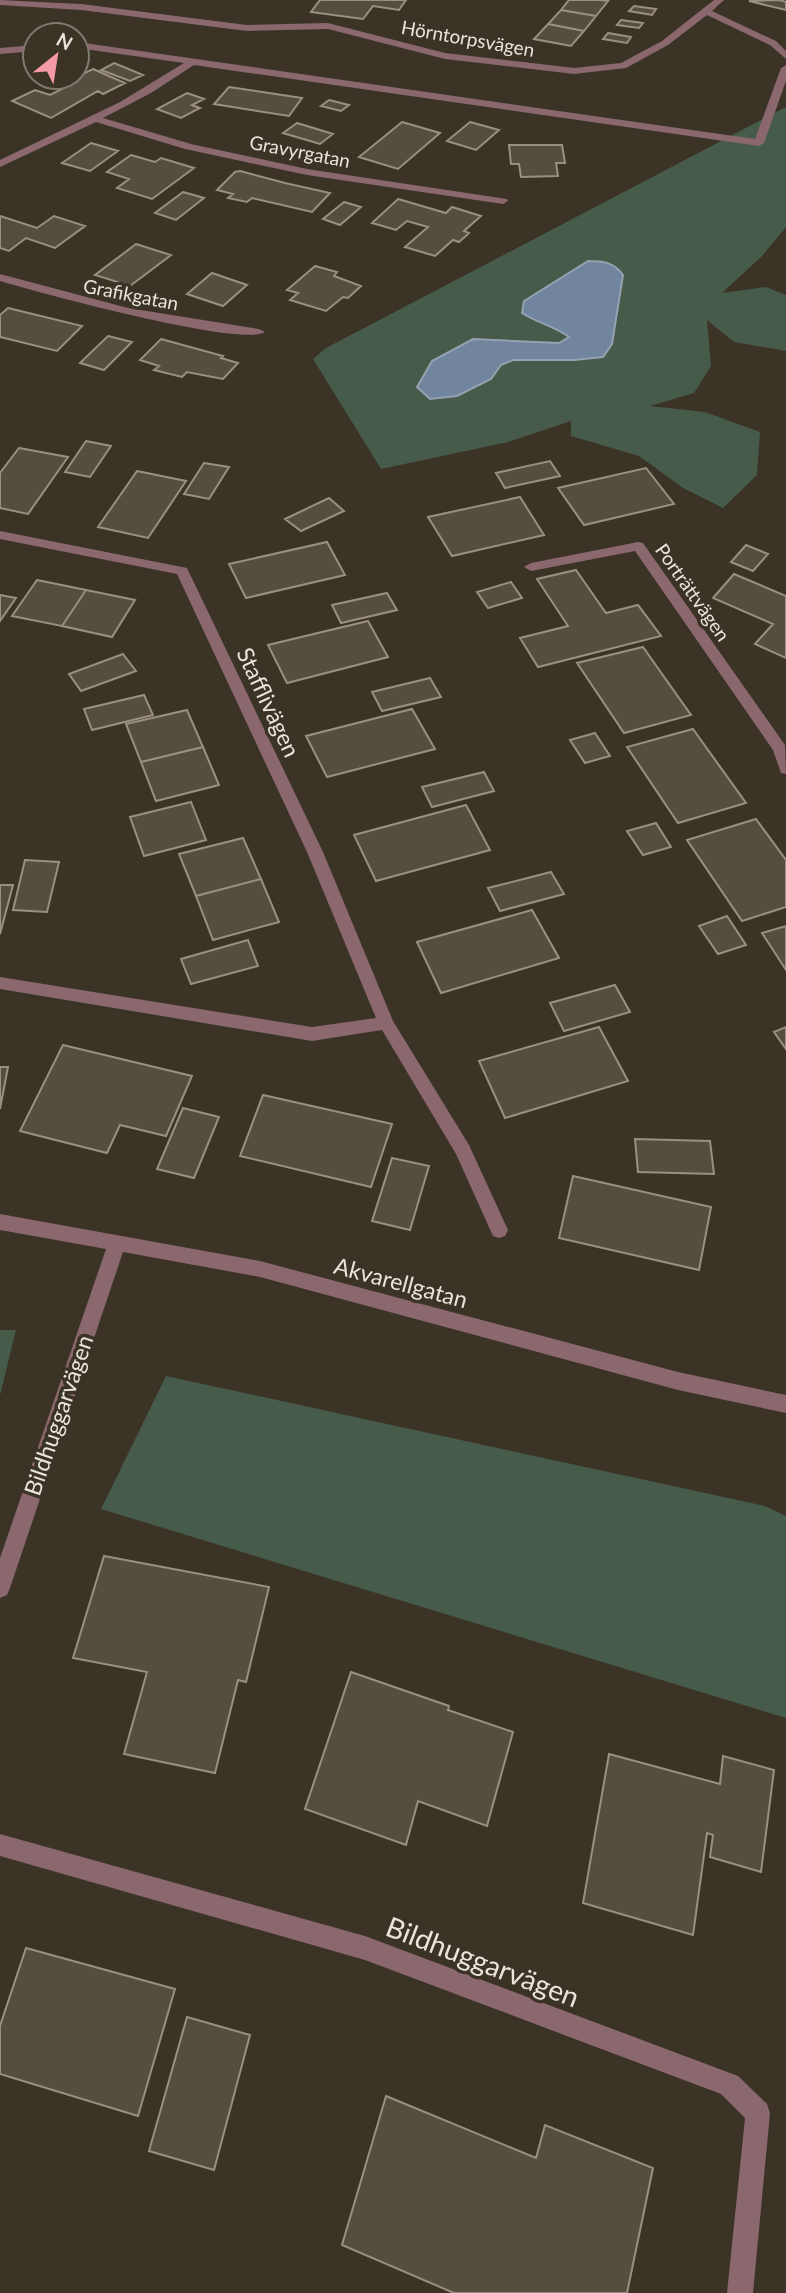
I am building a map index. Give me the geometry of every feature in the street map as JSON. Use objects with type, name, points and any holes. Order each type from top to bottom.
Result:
[{"type":"street","name":"Hörntorpsvägen","points":[[0,2],[81,7],[247,28],[328,26],[445,56],[574,71],[622,66],[665,43],[720,0]]},
{"type":"street","points":[[708,12],[773,43],[786,56]]},
{"type":"street","points":[[91,47],[759,143],[786,68]]},
{"type":"street","points":[[0,51],[21,49]]},
{"type":"street","points":[[0,164],[166,81],[193,61]]},
{"type":"street","name":"Gravyrgatan","points":[[94,118],[189,147],[307,173],[503,201]]},
{"type":"street","name":"Grafikgatan","points":[[0,277],[78,302],[215,328],[259,332]]},
{"type":"street","name":"Stafflivägen","points":[[0,535],[182,571],[315,852],[386,1023],[463,1150],[499,1230]]},
{"type":"street","name":"Porträttvägen","points":[[531,567],[638,546],[783,749],[786,769]]},
{"type":"street","points":[[0,983],[312,1034],[386,1023]]},
{"type":"street","name":"Akvarellgatan","points":[[0,1222],[260,1269],[678,1381],[786,1404]]},
{"type":"street","name":"Bildhuggarvägen","points":[[0,1588],[117,1244]]},
{"type":"street","name":"Bildhuggarvägen","points":[[0,1845],[365,1948],[729,2085],[758,2113],[740,2293]]},
{"type":"green space","points":[[786,107],[786,227],[762,256],[722,293],[766,287],[786,295],[786,351],[734,342],[707,320],[711,366],[694,393],[650,406],[705,412],[760,432],[757,475],[723,508],[683,488],[639,456],[571,436],[571,421],[508,442],[381,469],[313,359],[326,348]]},
{"type":"green space","points":[[0,1330],[16,1330],[0,1395]]},
{"type":"green space","points":[[166,1376],[765,1506],[786,1516],[786,1718],[101,1509]]},
{"type":"water","points":[[588,261],[608,263],[623,275],[612,344],[603,357],[513,360],[501,365],[491,379],[457,396],[430,399],[417,387],[432,361],[473,339],[559,343],[569,337],[522,313],[524,301]]},
{"type":"building","points":[[320,0],[406,0],[399,10],[373,6],[363,19],[311,12]]},
{"type":"building","points":[[569,0],[608,1],[596,16],[561,10]]},
{"type":"building","points":[[749,1],[786,2],[786,10]]},
{"type":"building","points":[[634,6],[656,9],[652,15],[629,11]]},
{"type":"building","points":[[561,10],[596,16],[584,31],[548,24]]},
{"type":"building","points":[[621,20],[643,23],[639,28],[617,25]]},
{"type":"building","points":[[548,24],[584,31],[571,46],[534,39]]},
{"type":"building","points":[[608,33],[631,37],[627,43],[603,39]]},
{"type":"building","points":[[114,63],[143,75],[130,81],[101,70]]},
{"type":"building","points":[[91,70],[125,83],[103,94],[98,91],[51,118],[12,101],[33,91],[50,95],[58,91],[91,91]]},
{"type":"building","points":[[229,87],[302,98],[289,116],[214,104]]},
{"type":"building","points":[[187,93],[204,99],[192,105],[200,108],[181,118],[157,109]]},
{"type":"building","points":[[329,100],[349,105],[341,111],[321,106]]},
{"type":"building","points":[[402,122],[440,133],[398,169],[359,157]]},
{"type":"building","points":[[470,122],[499,130],[476,150],[447,141]]},
{"type":"building","points":[[297,123],[333,134],[320,144],[283,133]]},
{"type":"building","points":[[91,143],[118,151],[90,171],[62,163]]},
{"type":"building","points":[[509,145],[562,145],[565,163],[556,163],[558,176],[521,177],[519,164],[511,164]]},
{"type":"building","points":[[131,155],[155,162],[161,158],[194,168],[152,199],[117,188],[129,179],[107,172]]},
{"type":"building","points":[[235,172],[330,193],[312,212],[252,198],[247,202],[228,198],[233,194],[217,190]]},
{"type":"building","points":[[183,192],[204,198],[176,220],[155,213]]},
{"type":"building","points":[[398,199],[446,213],[452,207],[481,216],[464,231],[469,233],[459,242],[453,240],[435,256],[405,247],[428,227],[407,221],[396,230],[372,223]]},
{"type":"building","points":[[344,202],[361,207],[340,225],[323,219]]},
{"type":"building","points":[[0,216],[37,228],[54,216],[85,226],[55,248],[26,238],[9,251],[0,248]]},
{"type":"building","points":[[136,244],[171,255],[130,286],[95,275]]},
{"type":"building","points":[[315,266],[337,272],[334,276],[361,286],[348,298],[343,297],[326,311],[290,300],[298,293],[287,290]]},
{"type":"building","points":[[212,273],[247,285],[223,306],[187,294]]},
{"type":"building","points":[[8,308],[82,326],[57,351],[0,337],[0,315]]},
{"type":"building","points":[[108,336],[132,342],[104,370],[80,363]]},
{"type":"building","points":[[161,339],[223,356],[221,358],[238,363],[223,379],[187,372],[182,377],[154,370],[159,366],[140,360]]},
{"type":"building","points":[[86,441],[111,446],[90,477],[65,472]]},
{"type":"building","points":[[19,448],[68,457],[28,514],[0,508],[0,473]]},
{"type":"building","points":[[550,461],[560,476],[505,488],[496,473]]},
{"type":"building","points":[[204,463],[229,467],[209,499],[184,494]]},
{"type":"building","points":[[646,468],[674,504],[584,525],[558,488]]},
{"type":"building","points":[[137,471],[186,481],[148,538],[98,527]]},
{"type":"building","points":[[520,497],[544,535],[452,556],[428,517]]},
{"type":"building","points":[[329,498],[344,511],[301,531],[285,519]]},
{"type":"building","points":[[327,542],[345,575],[246,598],[229,564]]},
{"type":"building","points":[[746,545],[768,554],[753,571],[731,562]]},
{"type":"building","points":[[576,570],[606,613],[638,605],[661,636],[538,667],[520,638],[568,626],[537,579]]},
{"type":"building","points":[[734,574],[786,596],[786,658],[755,644],[773,624],[713,598]]},
{"type":"building","points":[[37,580],[86,590],[62,626],[12,616]]},
{"type":"building","points":[[511,582],[522,598],[488,608],[477,592]]},
{"type":"building","points":[[86,590],[135,600],[112,637],[62,626]]},
{"type":"building","points":[[387,593],[397,610],[341,623],[332,605]]},
{"type":"building","points":[[0,595],[16,598],[0,621]]},
{"type":"building","points":[[368,621],[388,657],[287,683],[268,645]]},
{"type":"building","points":[[643,647],[691,715],[624,733],[577,663]]},
{"type":"building","points":[[123,654],[136,671],[81,691],[69,674]]},
{"type":"building","points":[[430,678],[441,697],[382,711],[372,692]]},
{"type":"building","points":[[144,695],[153,715],[92,730],[84,709]]},
{"type":"building","points":[[412,709],[435,749],[327,777],[306,736]]},
{"type":"building","points":[[187,710],[203,747],[141,762],[126,724]]},
{"type":"building","points":[[693,729],[746,803],[678,823],[627,747]]},
{"type":"building","points":[[595,733],[610,756],[585,763],[570,740]]},
{"type":"building","points":[[203,747],[219,785],[156,801],[141,762]]},
{"type":"building","points":[[484,772],[494,791],[432,807],[422,787]]},
{"type":"building","points":[[191,802],[206,840],[144,856],[130,817]]},
{"type":"building","points":[[466,805],[490,850],[376,881],[354,835]]},
{"type":"building","points":[[756,819],[786,860],[786,907],[742,921],[687,840]]},
{"type":"building","points":[[656,823],[671,847],[643,855],[627,831]]},
{"type":"building","points":[[243,838],[261,879],[196,896],[179,854]]},
{"type":"building","points":[[25,860],[59,862],[47,912],[13,910]]},
{"type":"building","points":[[551,872],[564,894],[500,911],[488,888]]},
{"type":"building","points":[[261,879],[279,922],[213,940],[196,896]]},
{"type":"building","points":[[0,885],[13,885],[0,934]]},
{"type":"building","points":[[532,910],[559,958],[441,993],[417,942]]},
{"type":"building","points":[[727,916],[746,945],[718,954],[699,926]]},
{"type":"building","points":[[786,926],[786,970],[762,933]]},
{"type":"building","points":[[248,940],[258,966],[191,984],[181,959]]},
{"type":"building","points":[[615,985],[630,1012],[564,1031],[550,1003]]},
{"type":"building","points":[[599,1027],[628,1081],[505,1118],[479,1061]]},
{"type":"building","points":[[786,1027],[786,1049],[774,1032]]},
{"type":"building","points":[[63,1045],[192,1076],[166,1136],[120,1125],[107,1153],[20,1131]]},
{"type":"building","points":[[0,1067],[8,1067],[0,1109]]},
{"type":"building","points":[[263,1095],[392,1124],[371,1187],[240,1156]]},
{"type":"building","points":[[183,1108],[219,1117],[194,1178],[157,1169]]},
{"type":"building","points":[[635,1139],[710,1141],[714,1174],[638,1172]]},
{"type":"building","points":[[392,1158],[429,1166],[410,1230],[372,1221]]},
{"type":"building","points":[[573,1176],[711,1207],[699,1270],[559,1238]]},
{"type":"building","points":[[104,1556],[269,1587],[246,1682],[238,1680],[215,1773],[124,1754],[147,1672],[73,1658]]},
{"type":"building","points":[[351,1672],[449,1706],[448,1710],[513,1732],[487,1826],[418,1801],[406,1845],[305,1809]]},
{"type":"building","points":[[609,1754],[720,1784],[723,1756],[774,1770],[761,1872],[710,1857],[713,1835],[707,1833],[693,1935],[583,1903]]},
{"type":"building","points":[[26,1948],[175,1989],[138,2116],[0,2074],[0,2026]]},
{"type":"building","points":[[187,2017],[250,2035],[214,2170],[149,2151]]},
{"type":"building","points":[[386,2096],[536,2158],[545,2125],[653,2168],[627,2293],[454,2293],[342,2245]]}]
